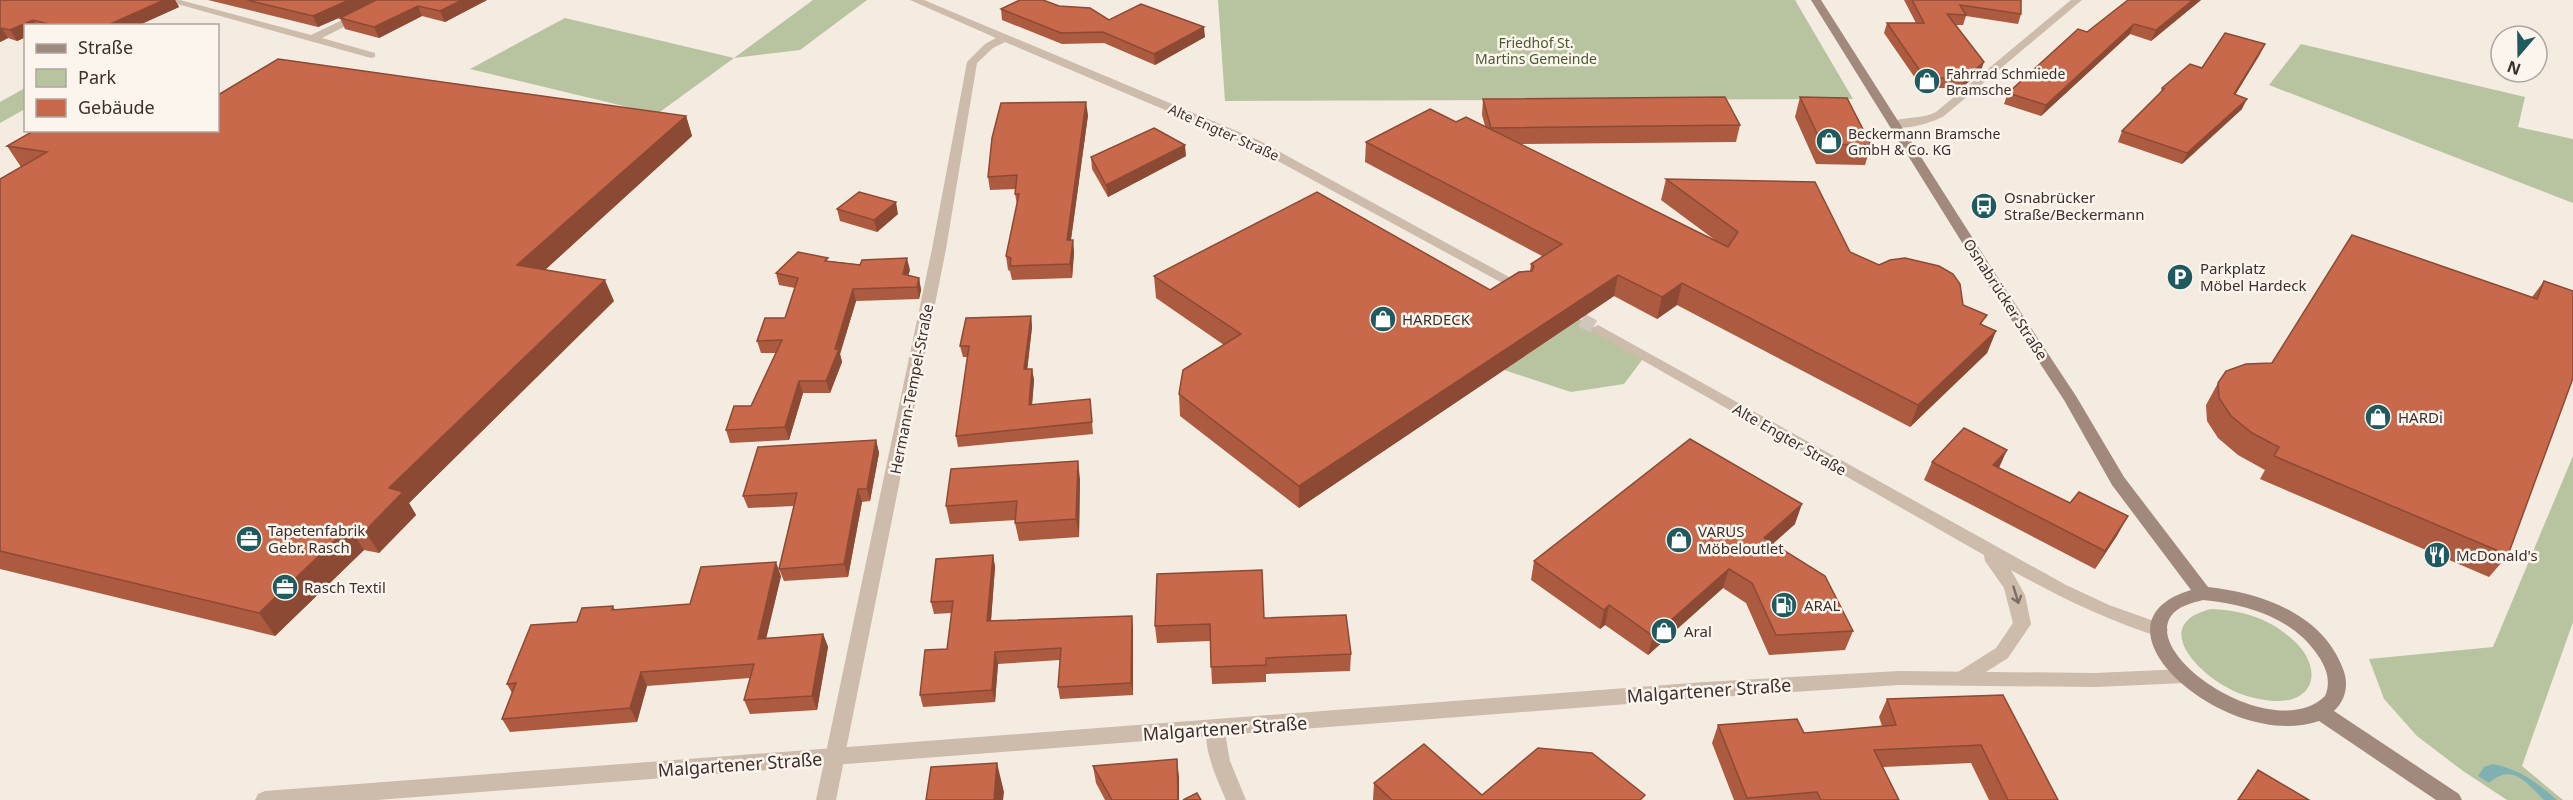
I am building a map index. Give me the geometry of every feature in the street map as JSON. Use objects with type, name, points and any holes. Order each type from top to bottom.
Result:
[{"type":"main road","name":"Osnabrücker Straße","points":[[1816,0],[1993,281],[2066,390],[2118,481],[2203,593]]},
{"type":"main road","points":[[2203,593],[2230,595],[2260,604],[2289,619],[2313,638],[2331,659],[2338,681],[2335,699],[2322,713],[2299,719],[2271,718],[2240,710],[2210,695],[2185,676],[2168,656],[2159,637],[2159,620],[2166,606],[2182,597],[2203,593]]},
{"type":"main road","points":[[2322,713],[2452,800]]},
{"type":"street","points":[[168,0],[371,55]]},
{"type":"street","points":[[312,39],[393,0]]},
{"type":"street","name":"Alte Engter Straße","points":[[915,0],[1254,143],[1522,288]]},
{"type":"street","points":[[1894,124],[1927,121],[1940,114],[2077,0]]},
{"type":"street","name":"Hermann-Tempel-Straße","points":[[826,800],[937,261],[972,62],[982,51],[1006,37]]},
{"type":"street","name":"Alte Engter Straße","points":[[1598,329],[1983,548],[2103,610],[2159,630]]},
{"type":"street","name":"Alte Engter Straße","points":[[1964,677],[2002,653],[2022,624],[2019,596],[2011,581],[1983,548]]},
{"type":"street","name":"Malgartener Straße","points":[[265,800],[1705,690],[1899,678],[2095,680],[2185,676]]},
{"type":"street","points":[[1216,728],[1220,761],[1227,786],[1236,800]]},
{"type":"green space","points":[[813,0],[867,0],[800,50],[734,58]]},
{"type":"green space","name":"Friedhof St. Martins Gemeinde","points":[[1218,0],[1795,0],[1853,99],[1225,101]]},
{"type":"green space","points":[[565,18],[734,58],[657,114],[470,69]]},
{"type":"green space","points":[[2301,44],[2525,97],[2518,127],[2573,139],[2573,203],[2269,85]]},
{"type":"green space","points":[[24,89],[24,110],[0,123],[0,102]]},
{"type":"green space","points":[[1579,319],[1645,356],[1624,384],[1571,392],[1504,370]]},
{"type":"green space","points":[[2573,456],[2573,622],[2522,766],[2563,800],[2507,800],[2463,771],[2417,736],[2384,699],[2369,659],[2493,647]]},
{"type":"green space","points":[[2211,609],[2254,616],[2273,625],[2291,638],[2302,650],[2312,673],[2310,684],[2304,692],[2295,698],[2282,701],[2265,700],[2242,695],[2217,682],[2205,672],[2193,661],[2185,649],[2182,637],[2184,626],[2193,616]]},
{"type":"water","points":[[2493,764],[2528,778],[2557,800],[2544,800],[2519,777],[2505,774],[2489,783],[2478,776],[2484,767]]},
{"type":"building","points":[[0,0],[164,0],[110,24],[48,24],[33,20],[10,30],[0,28]]},
{"type":"building","points":[[247,0],[349,0],[313,16]]},
{"type":"building","points":[[376,0],[462,0],[440,11],[418,6],[374,27],[340,18]]},
{"type":"building","points":[[1020,0],[1043,0],[1059,6],[1090,8],[1109,20],[1141,4],[1204,27],[1154,54],[1103,32],[1061,33],[1001,9]]},
{"type":"building","points":[[1912,0],[2021,0],[2021,14],[1960,5],[1966,15],[1947,14],[1984,62],[1965,78],[1925,78],[1887,23],[1924,23]]},
{"type":"building","points":[[2128,0],[2193,0],[2156,30],[2134,24],[2046,105],[2008,93],[2078,29],[2087,32]]},
{"type":"building","points":[[2225,33],[2265,44],[2234,94],[2247,99],[2187,153],[2122,131],[2164,89],[2162,88],[2190,64],[2202,68]]},
{"type":"building","points":[[278,59],[686,116],[517,265],[605,280],[389,488],[403,492],[365,531],[349,527],[259,613],[0,551],[0,179],[47,152],[7,146],[32,132],[219,132],[219,94]]},
{"type":"building","points":[[1725,97],[1740,125],[1491,128],[1483,99]]},
{"type":"building","points":[[1800,97],[1847,98],[1871,145],[1822,144]]},
{"type":"building","points":[[1086,102],[1067,240],[1073,240],[1070,264],[1010,266],[1011,258],[1006,256],[1019,194],[1015,194],[1017,175],[988,177],[992,138],[1001,103]]},
{"type":"building","name":"HARDECK","points":[[1430,109],[1456,122],[1466,117],[1728,247],[1738,232],[1666,179],[1815,182],[1850,252],[1879,265],[1890,260],[1905,258],[1939,266],[1953,274],[1960,284],[1963,305],[1987,315],[1980,324],[1996,331],[1918,405],[1682,283],[1662,297],[1618,275],[1299,486],[1179,394],[1183,370],[1241,334],[1154,276],[1317,192],[1490,290],[1519,272],[1532,271],[1534,266],[1531,264],[1562,244],[1366,142]]},
{"type":"building","points":[[1154,128],[1185,145],[1106,185],[1091,157]]},
{"type":"building","points":[[859,192],[896,202],[874,220],[837,209]]},
{"type":"building","name":"HARDi","points":[[2352,235],[2537,299],[2544,281],[2573,291],[2573,378],[2508,555],[2274,456],[2279,447],[2252,433],[2231,416],[2219,398],[2218,383],[2226,371],[2246,364],[2272,363]]},
{"type":"building","points":[[798,252],[828,258],[825,261],[860,265],[862,260],[907,258],[903,274],[919,278],[917,287],[853,289],[835,349],[839,349],[826,381],[799,381],[785,427],[726,430],[734,406],[751,406],[782,340],[757,341],[765,318],[785,318],[798,278],[776,273]]},
{"type":"building","points":[[1031,316],[1024,369],[1032,369],[1029,405],[1090,399],[1092,422],[956,436],[969,346],[960,346],[966,318]]},
{"type":"building","points":[[1964,428],[2007,450],[1993,465],[2070,503],[2079,492],[2128,516],[2105,551],[1932,462]]},
{"type":"building","name":"VARUS Möbeloutlet","points":[[1690,439],[1802,504],[1764,538],[1825,576],[1853,631],[1776,635],[1752,583],[1729,569],[1653,636],[1609,605],[1604,610],[1534,561]]},
{"type":"building","points":[[876,440],[867,489],[858,489],[844,564],[779,569],[797,493],[743,496],[758,447]]},
{"type":"building","points":[[1078,461],[1076,519],[1015,523],[1017,501],[946,506],[951,469]]},
{"type":"building","points":[[993,555],[987,621],[1132,616],[1131,683],[1058,687],[1061,648],[995,652],[992,690],[920,695],[925,650],[947,649],[953,601],[931,602],[936,559]]},
{"type":"building","points":[[776,562],[758,639],[823,634],[812,696],[744,700],[754,664],[641,672],[630,708],[502,719],[516,683],[507,684],[531,625],[577,622],[582,608],[613,606],[612,610],[690,604],[701,567]]},
{"type":"building","points":[[1262,570],[1264,618],[1346,615],[1351,654],[1266,658],[1266,665],[1211,667],[1210,624],[1155,626],[1157,574]]},
{"type":"building","points":[[2003,695],[2058,800],[2008,800],[1981,745],[1874,750],[1899,800],[1821,800],[1817,792],[1747,798],[1718,725],[1797,719],[1804,733],[1896,725],[1887,699]]},
{"type":"building","points":[[1424,744],[1482,795],[1538,748],[1592,753],[1645,795],[1640,800],[1392,800],[1374,783]]},
{"type":"building","points":[[1177,759],[1178,800],[1112,800],[1093,766]]},
{"type":"building","points":[[997,763],[994,800],[926,800],[931,767]]},
{"type":"building","points":[[2258,770],[2309,800],[2238,800]]},
{"type":"building","points":[[1197,793],[1201,800],[1183,800]]},
{"type":"tunnel","points":[[1563,310],[1598,329]]},
{"type":"place","name":"Fahrrad Schmiede Bramsche","points":[[1927,81]]},
{"type":"place","name":"Beckermann Bramsche GmbH & Co. KG","points":[[1829,141]]},
{"type":"place","name":"Osnabrücker Straße/Beckermann","points":[[1984,206]]},
{"type":"place","name":"Parkplatz Möbel Hardeck","points":[[2180,277]]},
{"type":"place","name":"HARDECK","points":[[1383,319]]},
{"type":"place","name":"HARDi","points":[[2378,417]]},
{"type":"place","name":"Tapetenfabrik Gebr. Rasch","points":[[249,539]]},
{"type":"place","name":"VARUS Möbeloutlet","points":[[1679,540]]},
{"type":"place","name":"McDonald's","points":[[2437,555]]},
{"type":"place","name":"Rasch Textil","points":[[285,587]]},
{"type":"place","name":"ARAL","points":[[1784,605]]},
{"type":"place","name":"Aral","points":[[1664,631]]}]
